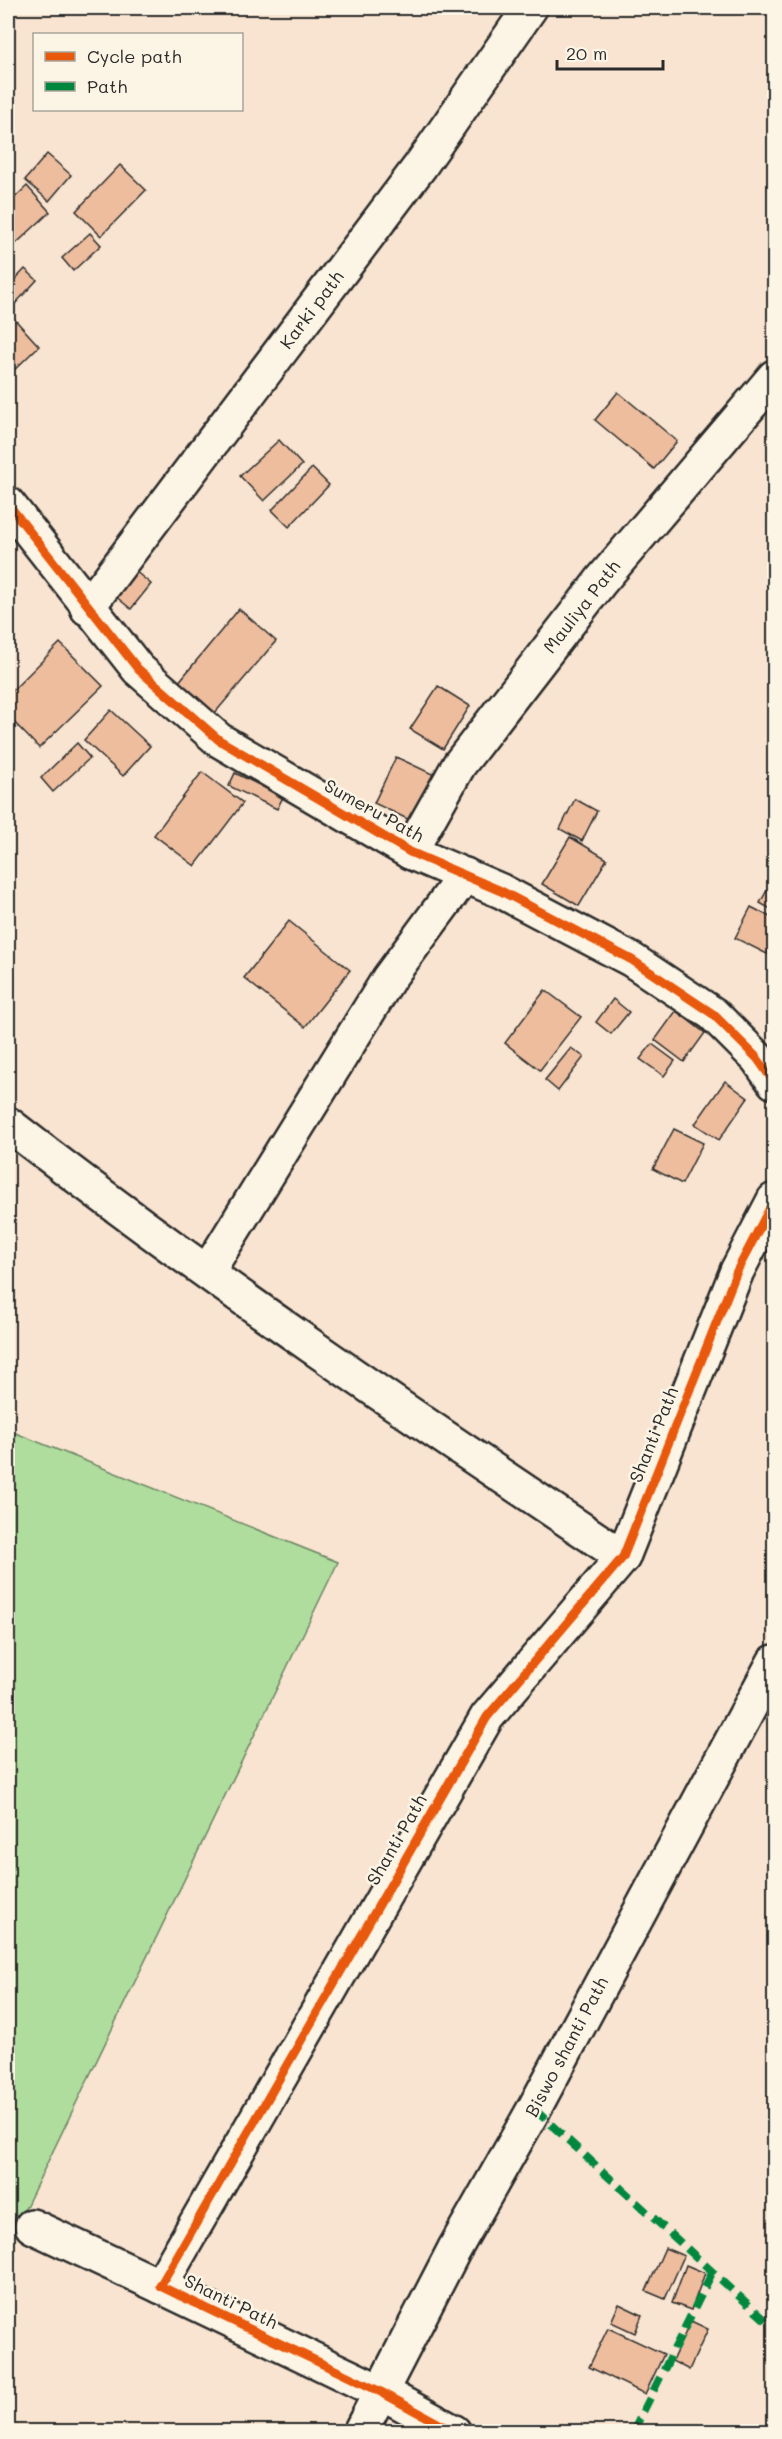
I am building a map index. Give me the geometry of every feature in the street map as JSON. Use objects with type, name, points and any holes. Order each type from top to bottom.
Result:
[{"type":"street","name":"Karki path","points":[[87,608],[421,165],[530,8]]},
{"type":"street","name":"Mauliya Path","points":[[410,852],[459,765],[594,590],[774,377]]},
{"type":"street","name":"Sumeru Path","points":[[8,504],[87,608],[138,669],[219,740],[410,852],[501,891],[632,960],[713,1014],[757,1058],[774,1082]]},
{"type":"street","points":[[208,1271],[388,978],[465,876]]},
{"type":"street","points":[[8,1124],[84,1184],[394,1405],[623,1557]]},
{"type":"street","name":"Shanti Path","points":[[454,2432],[381,2392],[160,2286],[487,1717],[623,1557],[737,1271],[774,1200]]},
{"type":"street","name":"Biswo shanti Path","points":[[360,2432],[454,2250],[534,2109],[774,1662]]},
{"type":"street","points":[[32,2226],[160,2286]]},
{"type":"green space","points":[[8,1430],[338,1562],[8,2244]]},
{"type":"building","points":[[47,154],[71,175],[49,201],[25,180]]},
{"type":"building","points":[[120,165],[146,190],[101,236],[76,211]]},
{"type":"building","points":[[27,186],[50,212],[8,251],[8,204]]},
{"type":"building","points":[[90,233],[101,245],[73,271],[62,258]]},
{"type":"building","points":[[25,269],[37,280],[15,304],[8,297],[8,287]]},
{"type":"building","points":[[8,312],[39,346],[8,376]]},
{"type":"building","points":[[618,392],[677,441],[654,469],[595,420]]},
{"type":"building","points":[[279,440],[302,465],[264,501],[240,476]]},
{"type":"building","points":[[312,468],[329,485],[289,527],[272,510]]},
{"type":"building","points":[[129,566],[151,584],[131,609],[109,591]]},
{"type":"building","points":[[239,609],[276,641],[214,714],[178,683]]},
{"type":"building","points":[[60,643],[103,686],[39,748],[8,716],[8,695]]},
{"type":"building","points":[[438,686],[470,706],[443,749],[410,729]]},
{"type":"building","points":[[111,710],[150,746],[123,776],[84,740]]},
{"type":"building","points":[[77,743],[90,758],[53,792],[41,778]]},
{"type":"building","points":[[396,757],[443,779],[422,826],[374,803]]},
{"type":"building","points":[[202,772],[243,803],[195,866],[154,835]]},
{"type":"building","points":[[235,773],[283,797],[277,809],[229,786]]},
{"type":"building","points":[[575,799],[597,811],[582,841],[560,829]]},
{"type":"building","points":[[570,837],[607,859],[579,906],[542,884]]},
{"type":"building","points":[[771,883],[774,885],[774,911],[760,903]]},
{"type":"building","points":[[751,907],[774,919],[774,940],[767,954],[735,938]]},
{"type":"building","points":[[289,921],[350,970],[305,1027],[244,978]]},
{"type":"building","points":[[545,990],[581,1017],[540,1070],[505,1043]]},
{"type":"building","points":[[613,999],[629,1012],[611,1034],[596,1022]]},
{"type":"building","points":[[676,1011],[705,1033],[684,1062],[655,1040]]},
{"type":"building","points":[[652,1044],[675,1061],[664,1076],[640,1059]]},
{"type":"building","points":[[571,1048],[584,1057],[558,1091],[545,1080]]},
{"type":"building","points":[[725,1081],[748,1098],[719,1140],[695,1124]]},
{"type":"building","points":[[674,1129],[703,1143],[682,1184],[653,1169]]},
{"type":"building","points":[[665,2248],[684,2256],[665,2299],[646,2291]]},
{"type":"building","points":[[686,2265],[705,2273],[691,2310],[672,2303]]},
{"type":"building","points":[[619,2304],[642,2315],[635,2333],[611,2322]]},
{"type":"building","points":[[691,2321],[708,2329],[689,2370],[672,2361]]},
{"type":"building","points":[[608,2328],[664,2354],[645,2394],[589,2367]]},
{"type":"marked path","points":[[534,2109],[774,2328]]},
{"type":"marked path","points":[[633,2432],[713,2271]]},
{"type":"cycle path","points":[[8,504],[138,669],[219,740],[410,852],[501,891],[632,960],[713,1014],[757,1058],[774,1082]]},
{"type":"cycle path","points":[[454,2432],[381,2392],[160,2286],[487,1717],[623,1557],[737,1271],[774,1200]]}]
